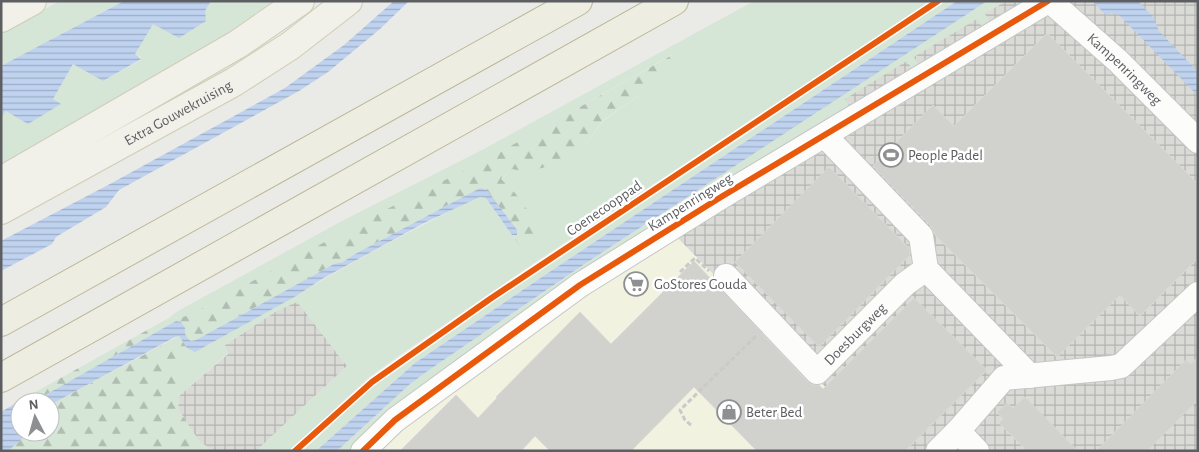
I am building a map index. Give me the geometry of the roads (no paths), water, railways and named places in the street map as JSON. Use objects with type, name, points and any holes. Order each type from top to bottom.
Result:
[{"type":"highway","points":[[1,322],[578,1]]},
{"type":"highway","points":[[1,378],[674,1]]},
{"type":"main road","points":[[1,18],[32,1]]},
{"type":"main road","name":"Extra Gouwekruising","points":[[1,181],[238,44],[300,1]]},
{"type":"main road","name":"Extra Gouwekruising","points":[[1,210],[234,82],[290,46],[348,1]]},
{"type":"street","name":"Kampenringweg","points":[[363,451],[395,420],[580,285],[696,213],[1049,1],[1118,61],[1198,140]]},
{"type":"street","points":[[825,136],[921,236],[926,270],[1030,376]]},
{"type":"street","name":"Doesburgweg","points":[[726,276],[817,372],[905,284],[926,270]]},
{"type":"street","points":[[938,451],[1004,378],[1121,366],[1196,301]]},
{"type":"street","points":[[958,431],[977,451]]},
{"type":"water","points":[[124,1],[211,1],[205,11],[206,21],[179,38],[153,24],[135,54],[141,59],[103,81],[73,64],[53,99],[61,104],[28,124],[6,111],[1,117],[1,66]]},
{"type":"water","points":[[394,1],[409,1],[380,29],[328,72],[299,91],[119,190],[106,207],[56,237],[52,244],[1,271],[1,241],[110,184],[285,88],[344,45]]},
{"type":"water","points":[[957,1],[987,1],[583,265],[429,370],[410,384],[337,451],[316,451],[415,363]]},
{"type":"water","points":[[1092,1],[1138,1],[1154,18],[1159,31],[1198,72],[1198,96],[1119,15],[1111,13],[1106,15]]},
{"type":"water","points":[[480,188],[487,190],[517,230],[517,235],[512,235],[486,198],[480,197],[424,223],[195,352],[187,348],[179,336],[175,337],[60,400],[60,392],[51,392],[176,321],[181,322],[185,328],[185,334],[188,339],[191,341],[196,340]]},
{"type":"water","points":[[10,407],[10,442],[18,442],[8,451],[1,451],[1,412]]},
{"type":"place","name":"People Padel","points":[[891,155]]},
{"type":"place","name":"GoStores Gouda","points":[[636,284]]},
{"type":"place","name":"Beter Bed","points":[[729,412]]}]
